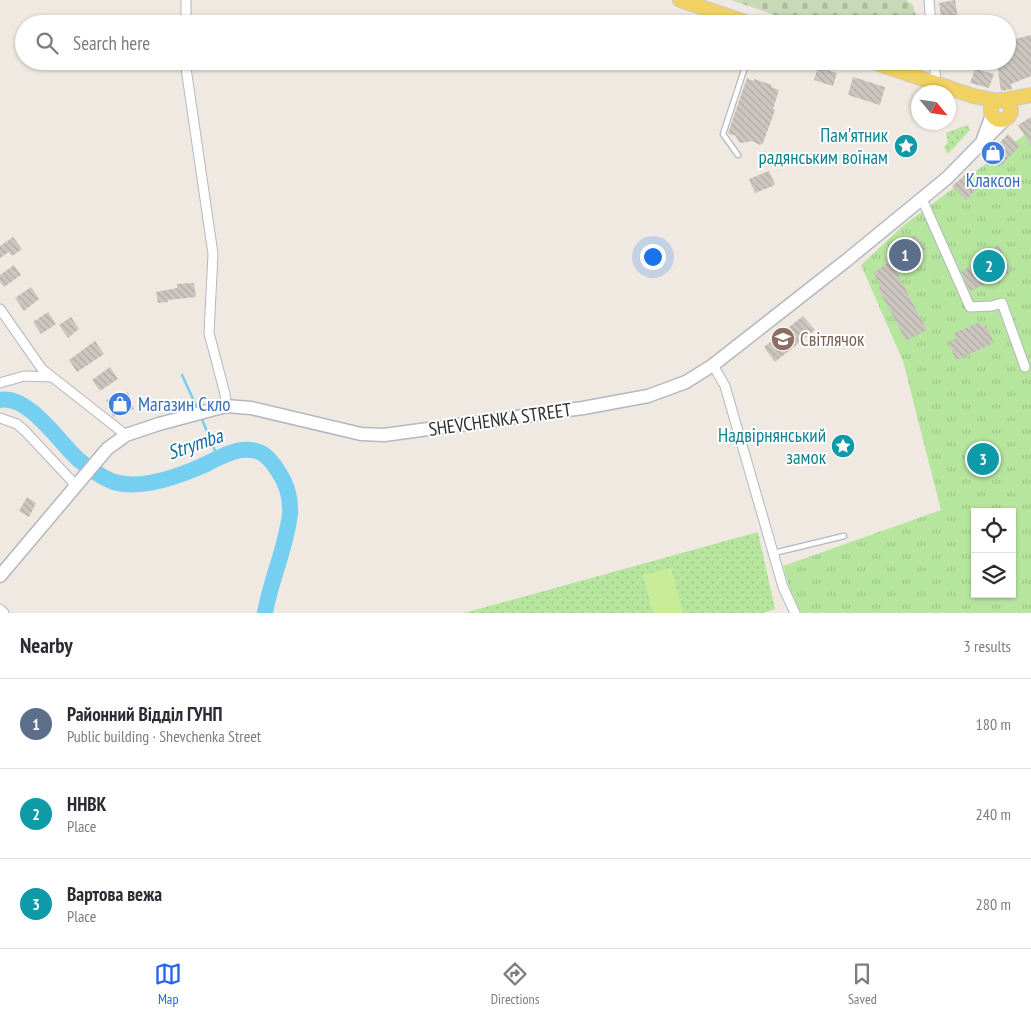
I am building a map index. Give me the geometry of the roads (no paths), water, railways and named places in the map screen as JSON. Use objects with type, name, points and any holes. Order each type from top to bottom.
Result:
[{"type":"main road","points":[[680,0],[724,15]]},
{"type":"main road","points":[[898,70],[973,96],[999,112],[1031,96]]},
{"type":"street","points":[[186,0],[186,15]]},
{"type":"street","points":[[929,0],[930,15]]},
{"type":"street","points":[[186,70],[213,254],[209,333],[225,394],[226,406]]},
{"type":"street","points":[[935,70],[936,82]]},
{"type":"street","name":"SHEVCHENKA STREET","points":[[2,572],[107,449],[126,435],[190,415],[226,406],[250,408],[361,434],[384,435],[583,408],[648,396],[686,382],[713,365],[847,260],[947,178],[982,141],[999,112]]},
{"type":"street","points":[[922,199],[970,307],[992,306],[1002,303],[1025,367]]},
{"type":"street","points":[[0,309],[42,369],[126,435]]},
{"type":"street","points":[[713,365],[725,386],[772,553],[783,587],[795,613]]},
{"type":"street","points":[[0,383],[24,376],[52,377]]},
{"type":"street","points":[[0,418],[17,424],[71,480],[78,482]]},
{"type":"street","points":[[0,609],[4,613]]},
{"type":"lane","points":[[738,155],[723,134],[744,70]]},
{"type":"lane","points":[[772,553],[844,536]]},
{"type":"waterway","points":[[182,375],[198,410]]},
{"type":"waterway","name":"Strymba","points":[[0,400],[11,400],[33,412],[79,460],[114,482],[135,484],[171,478],[235,451],[256,451],[266,456],[284,481],[288,491],[290,514],[265,613]]},
{"type":"waterway","points":[[201,417],[218,458]]},
{"type":"place","name":"Пам'ятник радянським воїнам","points":[[906,146]]},
{"type":"place","name":"Клаксон","points":[[993,153]]},
{"type":"place","name":"Районний Відділ ГУНП","points":[[905,255]]},
{"type":"place","name":"ННВК","points":[[989,266]]},
{"type":"place","name":"Світлячок","points":[[783,339]]},
{"type":"place","name":"Магазин Скло","points":[[120,404]]},
{"type":"place","name":"Надвірнянський замок","points":[[843,446]]},
{"type":"place","name":"Вартова вежа","points":[[983,459]]}]
